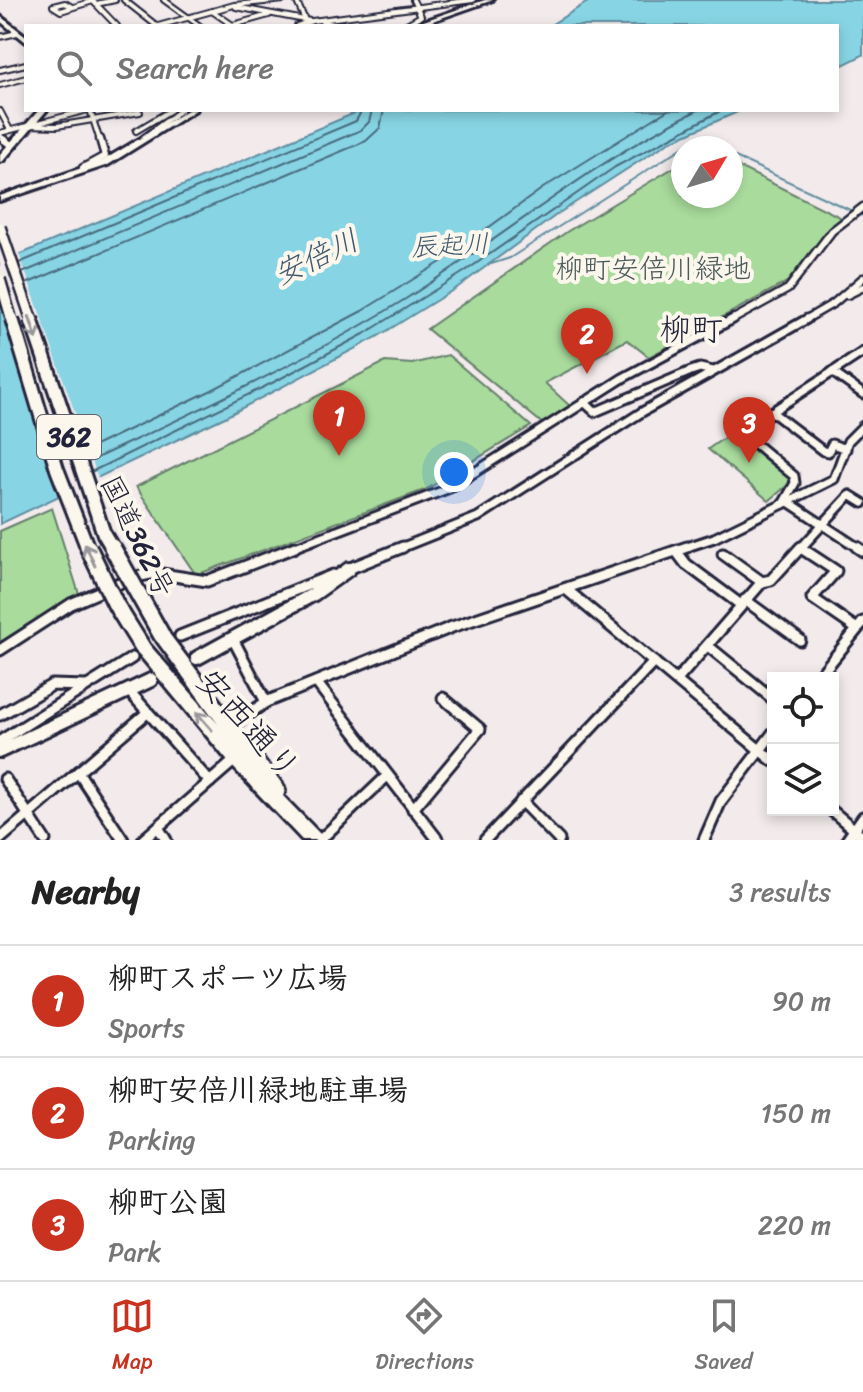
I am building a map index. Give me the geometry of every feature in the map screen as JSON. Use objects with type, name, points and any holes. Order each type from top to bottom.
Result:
[{"type":"highway","points":[[0,18],[24,38]]},
{"type":"highway","points":[[0,159],[41,112]]},
{"type":"highway","name":"国道362号","points":[[0,227],[104,534],[137,597],[162,636]]},
{"type":"highway","name":"国道362号","points":[[0,279],[86,549],[137,652]]},
{"type":"highway","name":"安西通り","points":[[162,636],[228,728],[316,840]]},
{"type":"highway","name":"安西通り","points":[[137,652],[316,840]]},
{"type":"main road","points":[[418,24],[490,0]]},
{"type":"main road","points":[[0,199],[60,181],[105,163],[190,112]]},
{"type":"street","points":[[72,7],[115,0]]},
{"type":"street","points":[[124,0],[155,24]]},
{"type":"street","points":[[164,0],[197,24]]},
{"type":"street","points":[[166,24],[230,6],[284,0]]},
{"type":"street","points":[[296,0],[305,20]]},
{"type":"street","points":[[407,24],[421,16],[413,0]]},
{"type":"street","points":[[303,24],[473,0]]},
{"type":"street","points":[[94,2],[115,24]]},
{"type":"street","points":[[230,6],[331,24]]},
{"type":"street","points":[[212,11],[230,24]]},
{"type":"street","points":[[240,24],[272,14]]},
{"type":"street","points":[[0,37],[17,33]]},
{"type":"street","points":[[0,70],[24,64]]},
{"type":"street","points":[[0,85],[24,79]]},
{"type":"street","points":[[0,111],[10,130]]},
{"type":"street","points":[[11,145],[5,143],[0,134],[82,112]]},
{"type":"street","points":[[60,181],[105,156],[91,112]]},
{"type":"street","points":[[30,125],[57,126],[140,112]]},
{"type":"street","points":[[136,131],[161,112]]},
{"type":"street","points":[[137,145],[178,112]]},
{"type":"street","points":[[0,650],[39,623],[120,581],[164,572],[195,582],[207,581],[435,497],[584,402],[788,289],[832,231],[863,207]]},
{"type":"street","points":[[834,303],[863,278]]},
{"type":"street","points":[[180,636],[478,517],[642,412],[863,287]]},
{"type":"street","points":[[785,502],[795,483],[794,476],[741,432],[863,352]]},
{"type":"street","points":[[584,402],[595,412],[691,371],[700,368],[713,371]]},
{"type":"street","points":[[832,372],[863,394]]},
{"type":"street","points":[[772,412],[823,451],[828,452],[832,444],[846,449]]},
{"type":"street","points":[[228,728],[266,702],[482,615],[567,590],[714,538],[834,479],[851,437],[863,426]]},
{"type":"street","points":[[677,680],[743,602],[762,582],[771,580],[850,495],[863,503]]},
{"type":"street","points":[[785,502],[863,551]]},
{"type":"street","points":[[801,548],[836,571],[812,598],[860,626],[823,672]]},
{"type":"street","points":[[677,552],[686,564],[800,640]]},
{"type":"street","points":[[723,554],[762,582]]},
{"type":"street","points":[[197,658],[314,594],[349,569]]},
{"type":"street","points":[[567,590],[767,756]]},
{"type":"street","points":[[233,639],[266,702]]},
{"type":"street","points":[[708,646],[767,694]]},
{"type":"street","points":[[0,741],[137,652]]},
{"type":"street","points":[[485,840],[654,662]]},
{"type":"street","points":[[0,751],[151,680]]},
{"type":"street","points":[[316,682],[438,840]]},
{"type":"street","points":[[0,715],[52,685],[89,686]]},
{"type":"street","points":[[129,691],[210,782]]},
{"type":"street","points":[[413,809],[480,729],[443,698]]},
{"type":"street","points":[[0,839],[147,713]]},
{"type":"street","points":[[704,840],[721,801],[767,740]]},
{"type":"street","points":[[143,840],[237,759]]},
{"type":"street","points":[[78,772],[123,840]]},
{"type":"street","points":[[316,840],[387,776]]},
{"type":"street","points":[[5,779],[45,840]]},
{"type":"street","points":[[521,801],[559,840]]},
{"type":"street","points":[[838,816],[859,833]]},
{"type":"street","points":[[847,840],[859,833],[863,817]]},
{"type":"street","points":[[158,827],[166,840]]},
{"type":"green space","name":"柳町安倍川緑地","points":[[671,169],[671,208],[743,208],[743,169],[842,218],[825,234],[787,282],[649,357],[627,340],[545,383],[570,406],[543,424],[427,329],[568,231]]},
{"type":"green space","points":[[448,355],[531,426],[427,489],[196,575],[136,487],[385,362],[412,364]]},
{"type":"green space","points":[[734,431],[790,477],[791,482],[769,501],[708,449]]},
{"type":"green space","points":[[52,508],[79,594],[0,642],[0,531]]},
{"type":"water","points":[[591,0],[863,0],[863,55],[839,67],[839,24],[552,24]]},
{"type":"water","name":"安倍川","points":[[357,112],[737,112],[683,136],[671,136],[671,141],[559,213],[458,287],[377,337],[225,417],[0,524],[0,263]]},
{"type":"pier","points":[[18,251],[99,481],[60,500],[0,303],[0,258]]},
{"type":"waterway","name":"辰起川","points":[[488,265],[510,258],[671,155]]},
{"type":"waterway","name":"辰起川","points":[[743,161],[863,216]]},
{"type":"tunnel","points":[[161,675],[197,658]]},
{"type":"place","name":"柳町安倍川緑地駐車場","points":[[587,374]]},
{"type":"place","name":"柳町スポーツ広場","points":[[339,456]]},
{"type":"place","name":"柳町公園","points":[[749,463]]},
{"type":"district","name":"柳町","points":[[691,329]]}]
